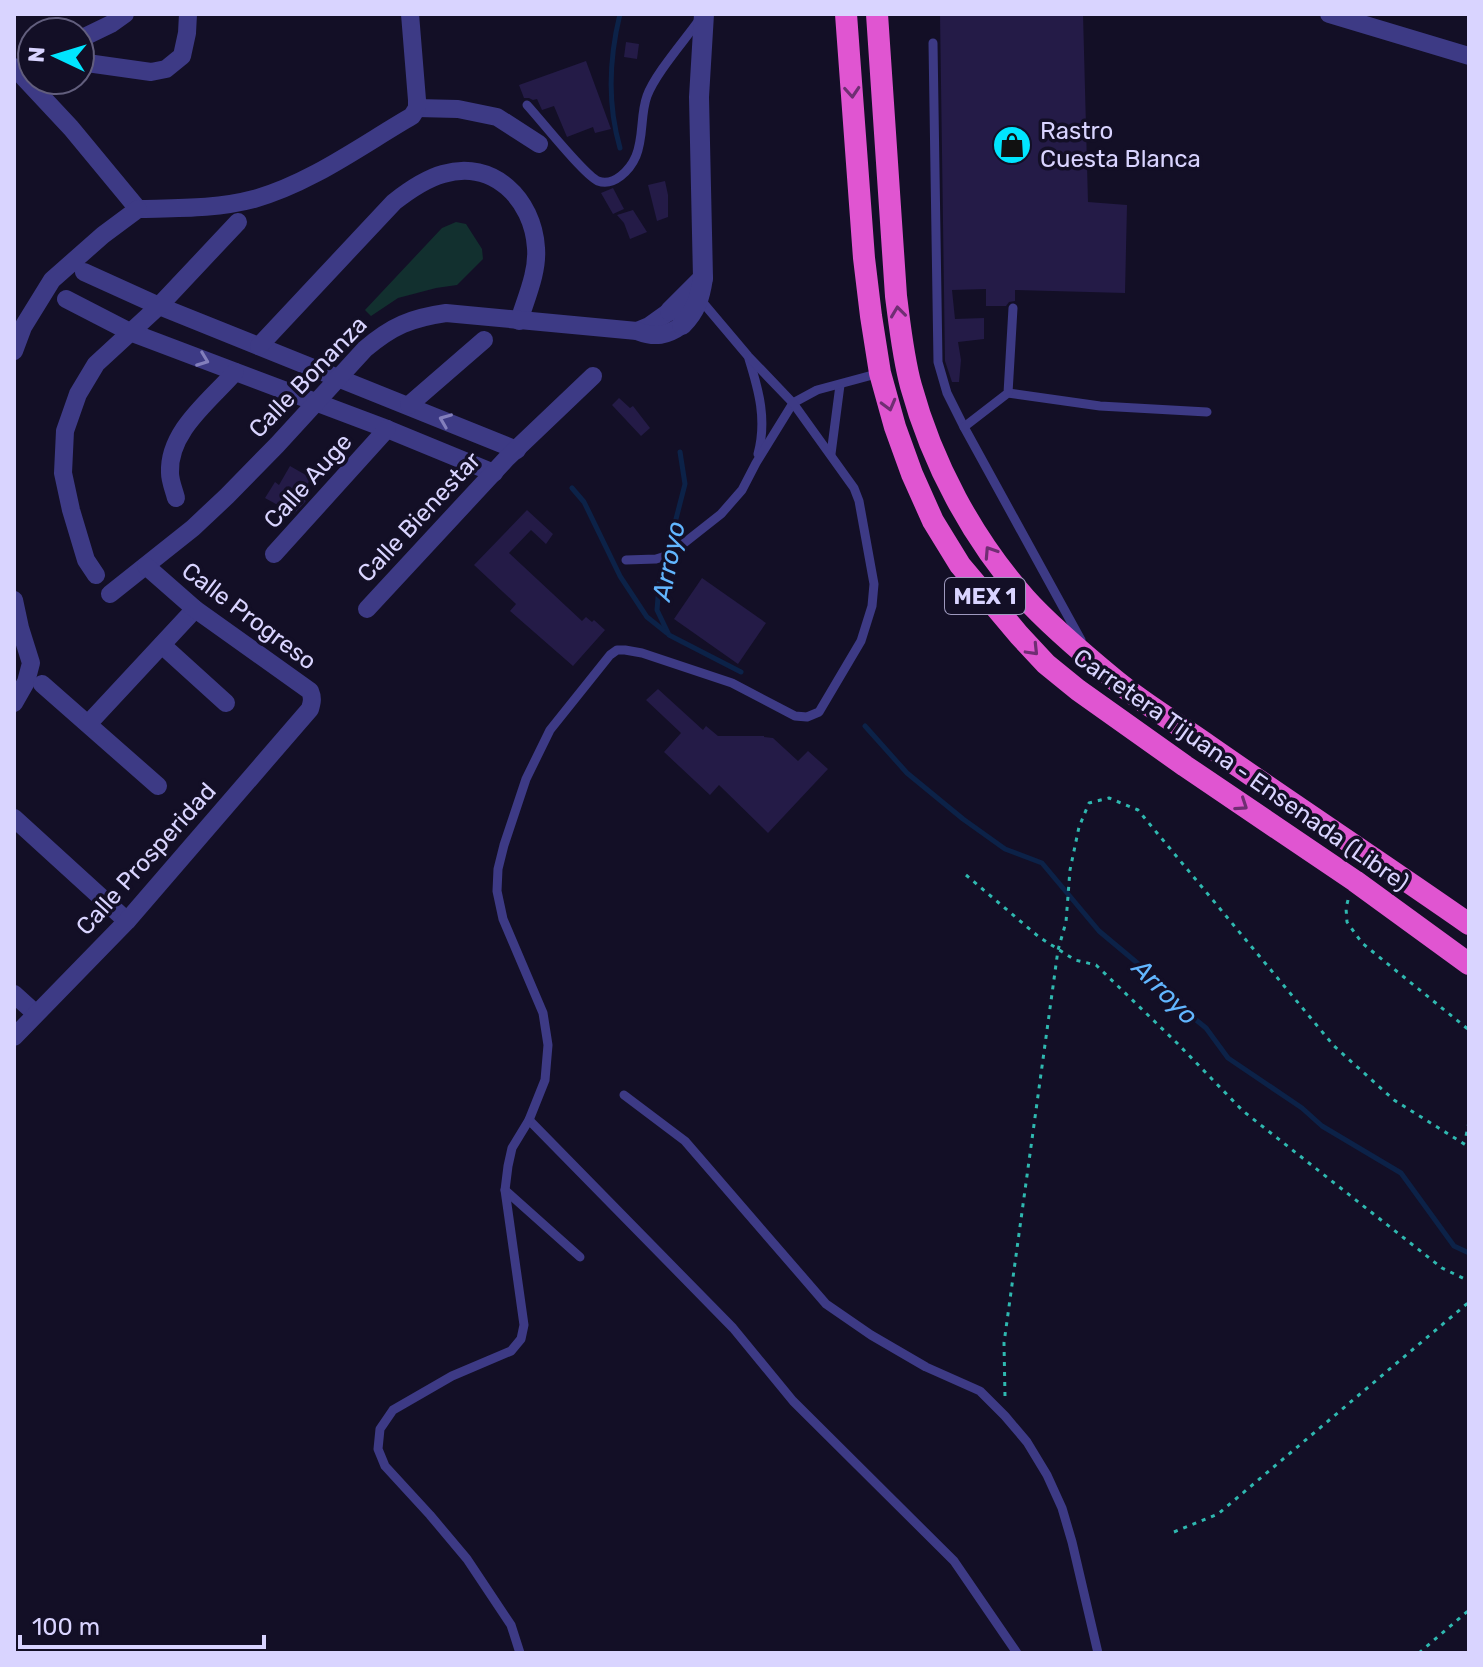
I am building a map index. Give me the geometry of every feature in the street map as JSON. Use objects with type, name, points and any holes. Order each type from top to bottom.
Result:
[{"type":"highway","name":"Carretera Tijuana - Ensenada (Libre)","points":[[846,14],[864,258],[880,373],[912,474],[933,521],[960,565],[1046,664],[1078,690],[1355,881],[1469,964]]},
{"type":"highway","name":"Carretera Tijuana - Ensenada (Libre)","points":[[877,14],[901,341],[926,435],[948,483],[1000,568],[1027,601],[1117,681],[1469,924]]},
{"type":"street","points":[[96,31],[125,14]]},
{"type":"street","points":[[96,64],[151,72],[166,69],[182,56],[188,14]]},
{"type":"street","points":[[14,351],[23,327],[52,280],[138,209],[213,206],[267,194],[331,164],[412,116],[417,108],[410,14]]},
{"type":"street","points":[[698,289],[699,97],[704,14]]},
{"type":"street","points":[[1329,14],[1374,21],[1469,56]]},
{"type":"street","points":[[45,96],[138,209]]},
{"type":"street","points":[[417,108],[458,109],[497,117],[539,144]]},
{"type":"street","points":[[259,346],[394,202],[417,186],[443,174],[488,174],[514,194],[531,221],[536,248],[535,267],[519,321]]},
{"type":"street","points":[[96,575],[86,560],[63,473],[65,431],[78,394],[96,364],[159,306],[238,222]]},
{"type":"street","points":[[84,272],[159,306],[409,405],[512,454]]},
{"type":"street","name":"Calle Bonanza","points":[[110,594],[193,528],[277,445],[365,349],[401,323],[421,316],[446,313],[637,331],[676,318],[698,289]]},
{"type":"street","points":[[66,299],[130,332],[316,402],[382,434],[494,473]]},
{"type":"street","points":[[409,405],[484,340]]},
{"type":"street","points":[[176,498],[169,472],[174,447],[186,426],[235,372]]},
{"type":"street","name":"Calle Bienestar","points":[[367,609],[512,454],[593,376]]},
{"type":"street","name":"Calle Auge","points":[[274,554],[382,434]]},
{"type":"street","name":"Calle Progreso","points":[[146,566],[195,609],[310,691],[310,709]]},
{"type":"street","points":[[14,600],[17,631],[31,663],[26,682],[14,703]]},
{"type":"street","points":[[88,724],[195,609]]},
{"type":"street","points":[[162,645],[226,703]]},
{"type":"street","points":[[42,684],[158,786]]},
{"type":"street","name":"Calle Prosperidad","points":[[14,1037],[127,921],[310,709]]},
{"type":"street","points":[[14,818],[127,921]]},
{"type":"street","points":[[14,994],[35,1013]]},
{"type":"lane","points":[[527,105],[598,181],[610,182],[620,177],[636,156],[645,99],[651,86],[704,14]]},
{"type":"lane","points":[[933,43],[938,362],[947,393],[964,427],[1090,658]]},
{"type":"lane","points":[[520,1653],[511,1625],[483,1583],[440,1526],[385,1466],[378,1449],[380,1429],[393,1410],[452,1376],[511,1351],[521,1339],[524,1325],[505,1190],[512,1148],[529,1120],[545,1080],[548,1045],[543,1013],[503,919],[497,891],[504,845],[526,779],[550,730],[617,650],[642,653],[732,683],[795,716],[807,717],[819,712],[861,641],[872,606],[874,584],[854,488],[793,403],[748,356],[698,289]]},
{"type":"lane","points":[[1008,393],[1013,308]]},
{"type":"lane","points":[[748,356],[759,390],[762,416],[762,438],[756,463]]},
{"type":"lane","points":[[626,560],[656,559],[669,555],[721,514],[742,490],[793,403],[817,390],[880,373]]},
{"type":"lane","points":[[831,454],[840,385]]},
{"type":"lane","points":[[964,427],[1008,393],[1100,406],[1207,412]]},
{"type":"lane","points":[[624,1095],[685,1141],[826,1304],[926,1367],[980,1391],[1005,1416],[1027,1442],[1062,1508],[1098,1653]]},
{"type":"lane","points":[[529,1120],[733,1328],[793,1401],[954,1561],[1017,1653]]},
{"type":"lane","points":[[505,1190],[580,1257]]},
{"type":"path","points":[[1005,1416],[1004,1343],[1058,950],[1066,922],[1070,870],[1079,827],[1089,803],[1109,798],[1138,810],[1334,1046],[1394,1100],[1469,1145]]},
{"type":"path","points":[[966,875],[1039,937],[1075,960],[1096,965],[1243,1111],[1442,1268],[1469,1281]]},
{"type":"path","points":[[1355,881],[1346,908],[1347,922],[1362,943],[1469,1030]]},
{"type":"path","points":[[1469,1122],[1466,1136],[1469,1145]]},
{"type":"path","points":[[1174,1532],[1218,1514],[1469,1302]]},
{"type":"path","points":[[1419,1653],[1469,1610]]},
{"type":"green space","points":[[456,222],[466,224],[482,249],[483,259],[457,285],[398,298],[371,316],[365,310],[442,228]]},
{"type":"building","name":"Rastro Cuesta Blanca","points":[[940,14],[1083,14],[1088,202],[1127,205],[1125,293],[1015,290],[1015,301],[1006,306],[986,306],[986,289],[952,290],[955,319],[984,318],[984,339],[958,342],[961,360],[959,382],[952,382],[945,361]]},
{"type":"building","points":[[626,42],[639,44],[637,59],[624,57]]},
{"type":"building","points":[[586,61],[611,129],[595,133],[593,127],[567,137],[554,106],[542,110],[537,99],[524,98],[519,85]]},
{"type":"building","points":[[665,181],[668,217],[657,221],[648,185]]},
{"type":"building","points":[[613,188],[624,209],[613,214],[601,193]]},
{"type":"building","points":[[633,210],[647,232],[630,239],[617,215]]},
{"type":"building","points":[[619,398],[630,408],[633,406],[650,428],[641,436],[612,405]]},
{"type":"building","points":[[290,466],[311,478],[300,497],[306,501],[294,514],[265,498],[275,482],[279,485]]},
{"type":"building","points":[[527,510],[553,534],[546,544],[531,530],[509,553],[582,621],[586,617],[592,622],[594,620],[605,630],[573,666],[510,611],[516,604],[474,565]]},
{"type":"building","points":[[702,578],[766,623],[738,664],[674,619]]},
{"type":"building","points":[[658,689],[703,730],[706,726],[718,736],[773,738],[798,761],[808,751],[828,769],[768,833],[719,785],[710,795],[664,752],[681,733],[646,700]]},
{"type":"waterway","name":"Arroyo","points":[[620,14],[611,81],[613,114],[620,148]]},
{"type":"waterway","name":"Arroyo","points":[[680,452],[685,484],[659,585],[657,610],[669,635],[741,672]]},
{"type":"waterway","points":[[572,488],[584,502],[620,576],[647,617],[667,633]]},
{"type":"waterway","name":"Arroyo","points":[[865,726],[907,773],[963,819],[1005,849],[1042,863],[1099,931],[1160,982],[1179,1006],[1206,1028],[1228,1058],[1302,1108],[1322,1126],[1401,1173],[1454,1246],[1469,1253]]},
{"type":"place","name":"Rastro Cuesta Blanca","points":[[1012,145]]}]
